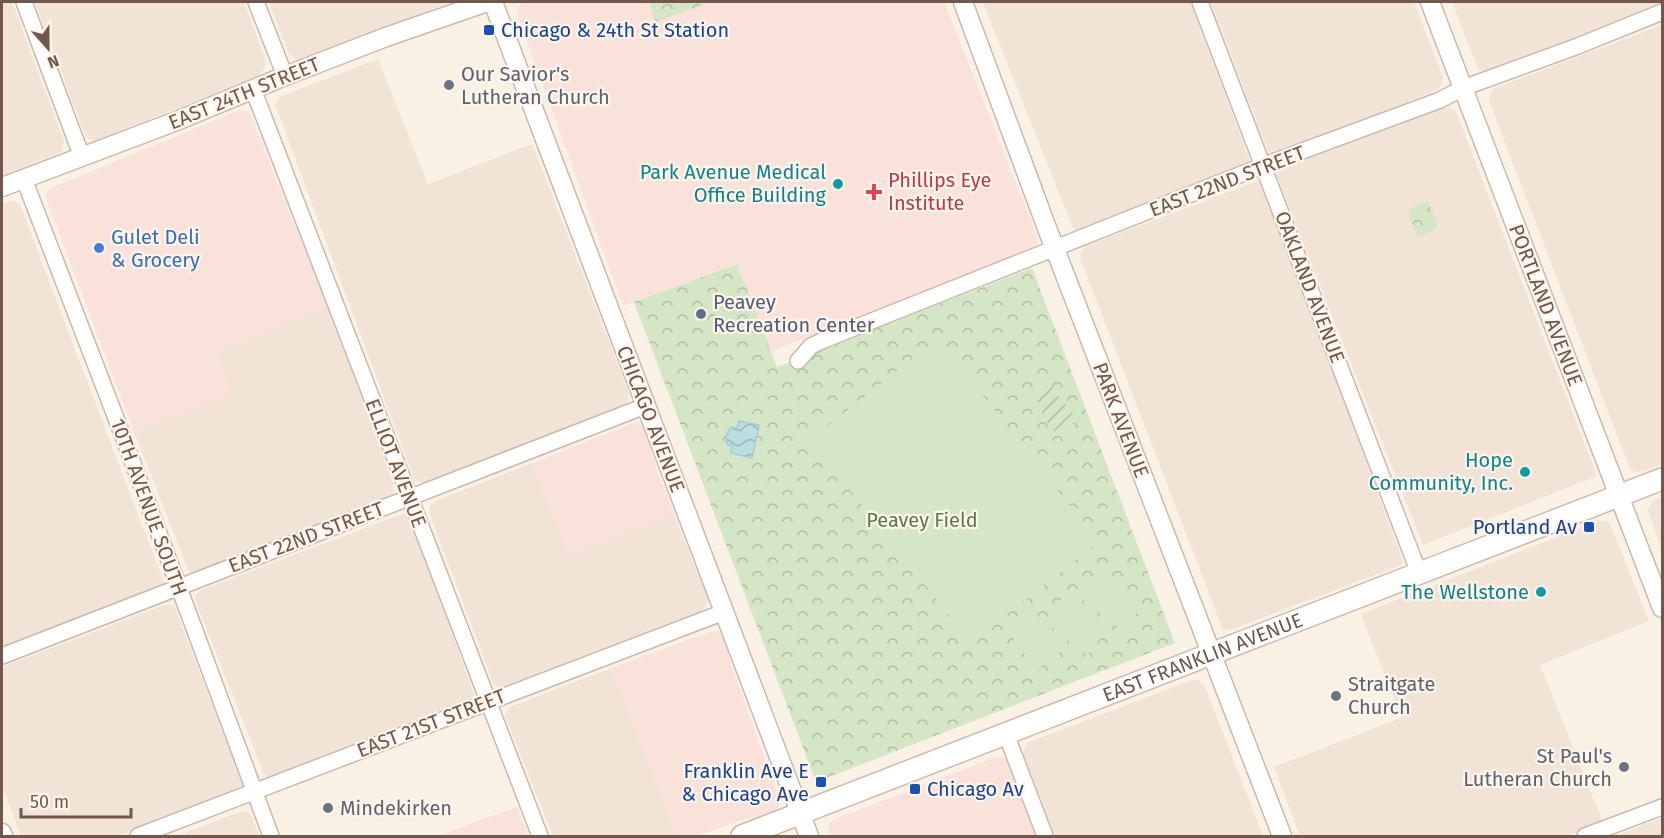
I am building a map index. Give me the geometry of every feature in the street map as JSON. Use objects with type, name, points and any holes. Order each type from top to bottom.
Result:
[{"type":"main road","name":"EAST FRANKLIN AVENUE","points":[[742,837],[1662,479]]},
{"type":"street","points":[[24,2],[82,157]]},
{"type":"street","points":[[256,2],[285,76]]},
{"type":"street","name":"EAST 24TH STREET","points":[[2,187],[386,37],[487,2]]},
{"type":"street","name":"CHICAGO AVENUE","points":[[494,2],[809,837]]},
{"type":"street","name":"PARK AVENUE","points":[[963,2],[1055,249],[1282,837]]},
{"type":"street","name":"OAKLAND AVENUE","points":[[1200,2],[1419,573]]},
{"type":"street","name":"PORTLAND AVENUE","points":[[1430,2],[1662,608]]},
{"type":"street","name":"EAST 22ND STREET","points":[[798,361],[811,346],[824,340],[1263,166],[1440,100],[1463,88],[1662,12]]},
{"type":"street","name":"ELLIOT AVENUE","points":[[253,89],[540,837]]},
{"type":"street","name":"10TH AVENUE SOUTH","points":[[24,179],[124,439],[271,837]]},
{"type":"street","name":"EAST 22ND STREET","points":[[2,656],[645,406]]},
{"type":"street","name":"EAST 21ST STREET","points":[[138,837],[724,612]]},
{"type":"street","points":[[1006,734],[1045,837]]},
{"type":"street","points":[[1585,837],[1662,807]]},
{"type":"shaded area","points":[[2,2],[12,2],[64,142],[61,152],[2,175]]},
{"type":"shaded area","points":[[35,2],[244,2],[266,62],[264,69],[255,78],[95,140],[89,139],[85,135]]},
{"type":"shaded area","points":[[269,2],[451,2],[302,59],[296,59],[289,54]]},
{"type":"shaded area","points":[[523,2],[944,2],[1038,239],[1038,244],[1033,248],[770,352],[737,264],[623,306],[517,14],[518,7]]},
{"type":"shaded area","points":[[983,2],[1190,2],[1250,161],[1244,166],[1081,231],[1075,230]]},
{"type":"shaded area","points":[[1211,2],[1414,2],[1443,78],[1442,84],[1439,89],[1275,155],[1272,154],[1268,151]]},
{"type":"shaded area","points":[[1452,2],[1662,2],[1658,6],[1488,71],[1481,71]]},
{"type":"shaded area","points":[[1662,25],[1662,464],[1640,472],[1633,471],[1629,466],[1489,101],[1489,94],[1493,89]]},
{"type":"shaded area","points":[[378,59],[428,184],[532,144],[629,393],[627,406],[425,483],[414,478],[275,104],[279,97]]},
{"type":"shaded area","points":[[1444,108],[1451,108],[1456,112],[1597,476],[1423,545],[1276,174],[1280,170]]},
{"type":"shaded area","points":[[239,110],[249,112],[328,307],[217,352],[233,394],[134,432],[46,193],[49,189]]},
{"type":"shaded area","points":[[1255,182],[1265,186],[1403,562],[1401,565],[1226,630],[1222,627],[1081,260],[1080,252],[1086,246]]},
{"type":"shaded area","points":[[15,201],[20,205],[164,583],[161,588],[2,649],[2,204]]},
{"type":"shaded area","points":[[328,307],[394,486],[393,493],[389,498],[194,575],[189,572],[134,432],[232,394],[217,352]]},
{"type":"shaded area","points":[[636,422],[643,427],[650,442],[651,454],[674,514],[569,555],[532,463]]},
{"type":"shaded area","points":[[532,463],[569,555],[674,514],[698,575],[703,580],[709,602],[701,611],[501,688],[494,685],[429,512],[433,502]]},
{"type":"shaded area","points":[[1662,497],[1662,552],[1648,510],[1652,501]]},
{"type":"shaded area","points":[[402,514],[410,518],[474,694],[472,698],[268,777],[264,774],[195,599],[196,594],[201,590]]},
{"type":"shaded area","points":[[1598,521],[1606,521],[1610,524],[1649,621],[1540,665],[1603,823],[1567,836],[1300,836],[1274,767],[1401,718],[1361,614]]},
{"type":"shaded area","points":[[165,605],[175,608],[242,781],[243,786],[240,791],[118,836],[21,836],[2,785],[2,667]]},
{"type":"shaded area","points":[[718,631],[722,634],[729,651],[730,662],[780,801],[779,807],[757,818],[747,818],[697,836],[677,836],[611,668]]},
{"type":"shaded area","points":[[611,668],[677,836],[553,836],[505,715],[510,707]]},
{"type":"shaded area","points":[[1192,680],[1199,680],[1204,685],[1263,836],[1055,836],[1023,753],[1027,743]]},
{"type":"shaded area","points":[[997,757],[1004,758],[1009,763],[1037,836],[830,836],[828,828],[835,819]]},
{"type":"shaded area","points":[[517,807],[528,836],[438,836],[502,812]]},
{"type":"shaded area","points":[[242,811],[251,815],[259,836],[177,836]]},
{"type":"shaded area","points":[[1662,818],[1662,836],[1615,836]]},
{"type":"green space","points":[[649,2],[704,2],[705,4],[656,22]]},
{"type":"green space","points":[[1428,201],[1438,225],[1432,231],[1418,237],[1408,213],[1411,208]]},
{"type":"green space","name":"Peavey Field","points":[[737,264],[777,367],[1032,268],[1175,643],[816,782],[634,302]]},
{"type":"green space","points":[[938,339],[1099,542],[971,643],[810,440]]},
{"type":"green space","points":[[1049,384],[1078,420],[1058,435],[1044,418],[1039,402],[1033,394]]},
{"type":"green space","points":[[1100,571],[1143,605],[1123,631],[1079,597]]},
{"type":"green space","points":[[1065,595],[1108,629],[1087,655],[1044,621]]},
{"type":"green space","points":[[1035,618],[1061,651],[1037,670],[1011,636]]},
{"type":"water","points":[[739,421],[759,425],[752,458],[731,453],[732,445],[728,445],[726,438],[728,431],[731,427],[737,428]]},
{"type":"place","name":"Chicago & 24th St Station","points":[[489,30]]},
{"type":"place","name":"Our Savior's Lutheran Church","points":[[449,85]]},
{"type":"place","name":"Park Avenue Medical Office Building","points":[[838,184]]},
{"type":"place","name":"Phillips Eye Institute","points":[[874,192]]},
{"type":"place","name":"Gulet Deli & Grocery","points":[[99,248]]},
{"type":"place","name":"Peavey Recreation Center","points":[[701,314]]},
{"type":"place","name":"Hope Community, Inc.","points":[[1525,472]]},
{"type":"place","name":"Portland Av","points":[[1589,527]]},
{"type":"place","name":"The Wellstone","points":[[1541,592]]},
{"type":"place","name":"Straitgate Church","points":[[1336,696]]},
{"type":"place","name":"St Paul's Lutheran Church","points":[[1624,767]]},
{"type":"place","name":"Franklin Ave E & Chicago Ave","points":[[821,782]]},
{"type":"place","name":"Chicago Av","points":[[915,789]]},
{"type":"place","name":"Mindekirken","points":[[328,808]]}]
